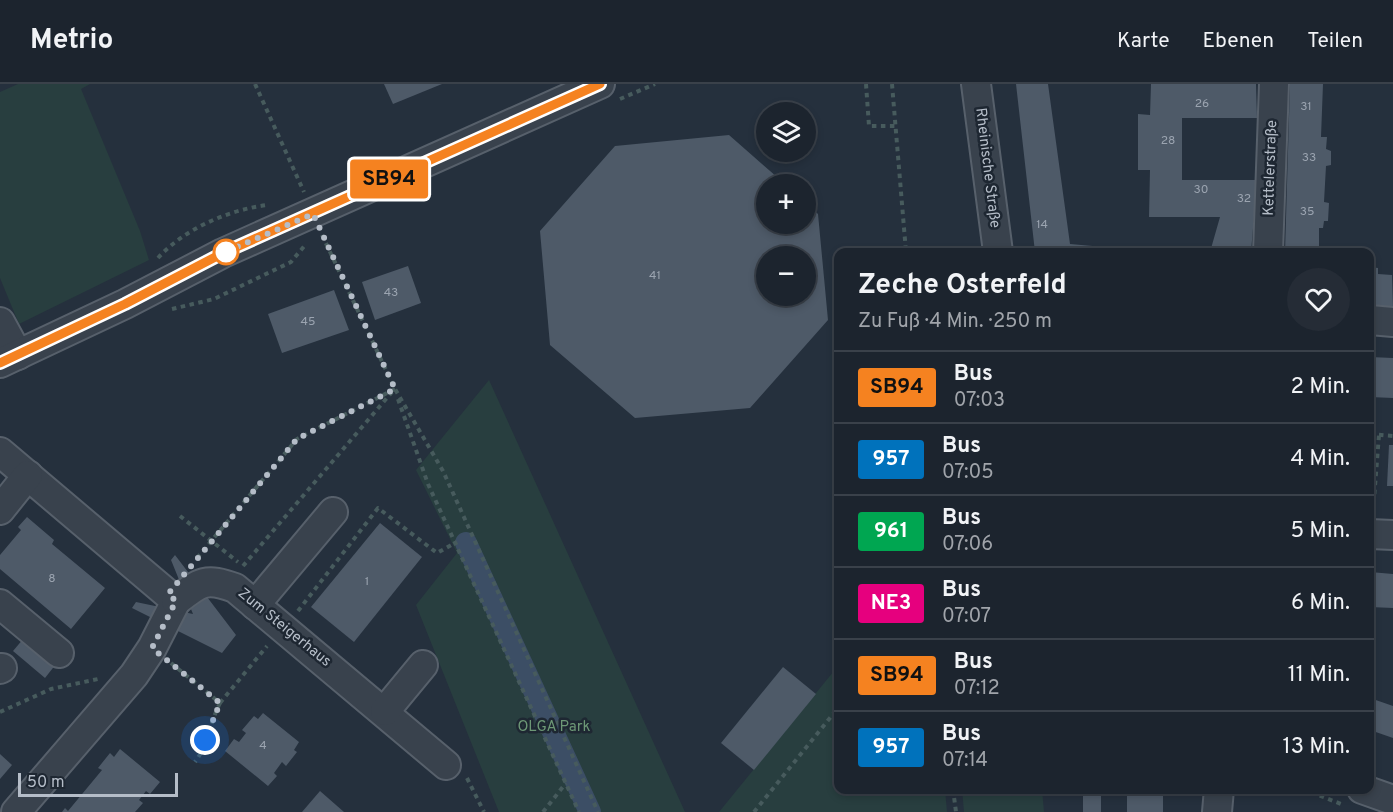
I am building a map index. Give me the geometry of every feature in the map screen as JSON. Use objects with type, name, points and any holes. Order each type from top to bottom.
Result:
[{"type":"street","points":[[0,322],[9,359],[125,304],[223,253],[600,84]]},
{"type":"street","name":"Rheinische Straße","points":[[976,84],[997,248]]},
{"type":"street","name":"Kettelerstraße","points":[[1268,248],[1274,84]]},
{"type":"street","points":[[1374,320],[1393,322]]},
{"type":"street","points":[[0,452],[172,597]]},
{"type":"street","points":[[0,510],[28,475]]},
{"type":"street","points":[[255,605],[333,512]]},
{"type":"street","name":"Zum Steigerhaus","points":[[16,812],[134,675],[152,648],[172,597],[200,583],[214,581],[235,588],[385,711],[446,765]]},
{"type":"street","points":[[0,604],[59,653]]},
{"type":"street","points":[[385,711],[423,665]]},
{"type":"street","points":[[1217,812],[1219,794]]},
{"type":"street","points":[[1357,799],[1393,800]]},
{"type":"path","points":[[255,84],[395,389],[442,471],[598,812]]},
{"type":"path","points":[[866,84],[869,126],[895,126]]},
{"type":"path","points":[[892,84],[906,248]]},
{"type":"path","points":[[172,597],[212,541],[297,439],[395,389]]},
{"type":"path","points":[[395,389],[428,484],[579,812]]},
{"type":"path","points":[[242,566],[395,389]]},
{"type":"path","points":[[1374,434],[1393,436]]},
{"type":"path","points":[[1378,534],[1379,435]]},
{"type":"path","points":[[195,762],[204,750],[210,721],[220,703],[284,628],[378,508],[436,553],[456,542]]},
{"type":"path","points":[[180,516],[249,571]]},
{"type":"path","points":[[152,648],[220,703]]},
{"type":"path","points":[[0,712],[51,689],[115,675],[134,675]]},
{"type":"path","points":[[754,812],[834,713]]},
{"type":"path","points":[[446,765],[465,776],[484,812]]},
{"type":"path","points":[[543,812],[566,783]]},
{"type":"path","points":[[954,794],[956,812]]},
{"type":"path","points":[[1330,794],[1357,799]]},
{"type":"green space","points":[[18,84],[90,84],[81,89],[140,231],[149,260],[19,324],[0,278],[0,92]]},
{"type":"green space","name":"OLGA Park","points":[[489,380],[685,812],[499,812],[416,605],[457,553],[416,470]]},
{"type":"green space","points":[[834,671],[834,794],[945,794],[947,812],[719,812]]},
{"type":"green space","points":[[962,794],[1042,794],[1044,812],[964,812]]},
{"type":"building","points":[[384,84],[442,84],[393,104]]},
{"type":"building","points":[[1016,84],[1048,84],[1070,244],[1115,248],[1035,248]]},
{"type":"building","points":[[1151,84],[1256,84],[1257,118],[1182,118],[1182,180],[1257,180],[1251,248],[1211,248],[1220,217],[1149,217],[1150,170],[1138,170],[1138,114],[1150,115]]},
{"type":"building","points":[[1290,84],[1323,84],[1321,137],[1327,137],[1326,149],[1331,151],[1331,165],[1326,166],[1324,202],[1329,203],[1328,221],[1324,221],[1323,228],[1319,228],[1319,246],[1324,246],[1324,248],[1285,248]]},
{"type":"building","points":[[729,135],[756,159],[756,162],[760,162],[774,174],[756,174],[756,234],[816,234],[816,212],[818,214],[828,320],[750,408],[635,418],[550,345],[540,231],[615,146]]},
{"type":"building","points":[[408,266],[421,303],[375,320],[362,282]]},
{"type":"building","points":[[1374,268],[1378,268],[1378,274],[1392,275],[1393,307],[1374,305]]},
{"type":"building","points":[[334,290],[349,330],[282,353],[268,314]]},
{"type":"building","points":[[1374,357],[1393,358],[1393,398],[1374,397]]},
{"type":"building","points":[[1389,445],[1393,445],[1393,486],[1387,486]]},
{"type":"building","points":[[27,517],[54,540],[52,544],[105,588],[71,629],[0,569],[0,555],[21,530],[18,527]]},
{"type":"building","points":[[380,523],[422,557],[354,642],[311,607]]},
{"type":"building","points":[[175,555],[236,635],[222,653],[132,608],[136,602],[193,614],[171,560]]},
{"type":"building","points":[[1374,572],[1393,574],[1393,608],[1374,607]]},
{"type":"building","points":[[24,638],[56,664],[45,678],[13,651]]},
{"type":"building","points":[[783,667],[816,694],[754,770],[721,743]]},
{"type":"building","points":[[1374,699],[1393,706],[1393,738],[1374,731]]},
{"type":"building","points":[[263,713],[299,742],[294,750],[297,752],[286,766],[282,762],[274,773],[277,776],[268,786],[225,751],[234,739],[239,742],[246,733],[242,730],[254,716],[258,719]]},
{"type":"building","points":[[120,749],[160,782],[150,794],[146,791],[139,800],[143,803],[135,812],[62,812],[65,808],[68,811],[102,770],[98,768],[110,753],[114,757]]},
{"type":"building","points":[[0,754],[12,765],[0,779]]},
{"type":"building","points":[[320,791],[344,812],[302,812]]},
{"type":"building","points":[[1083,794],[1101,794],[1101,812],[1083,812]]},
{"type":"building","points":[[1127,794],[1163,794],[1163,812],[1127,812]]},
{"type":"waterway","points":[[466,543],[590,812]]},
{"type":"bus line","name":"SB94","points":[[0,363],[125,304],[223,253],[600,84]]},
{"type":"route","points":[[205,740],[210,721],[220,703],[152,648],[176,601],[168,594],[297,439],[395,389],[313,214],[223,253],[226,252]]}]
